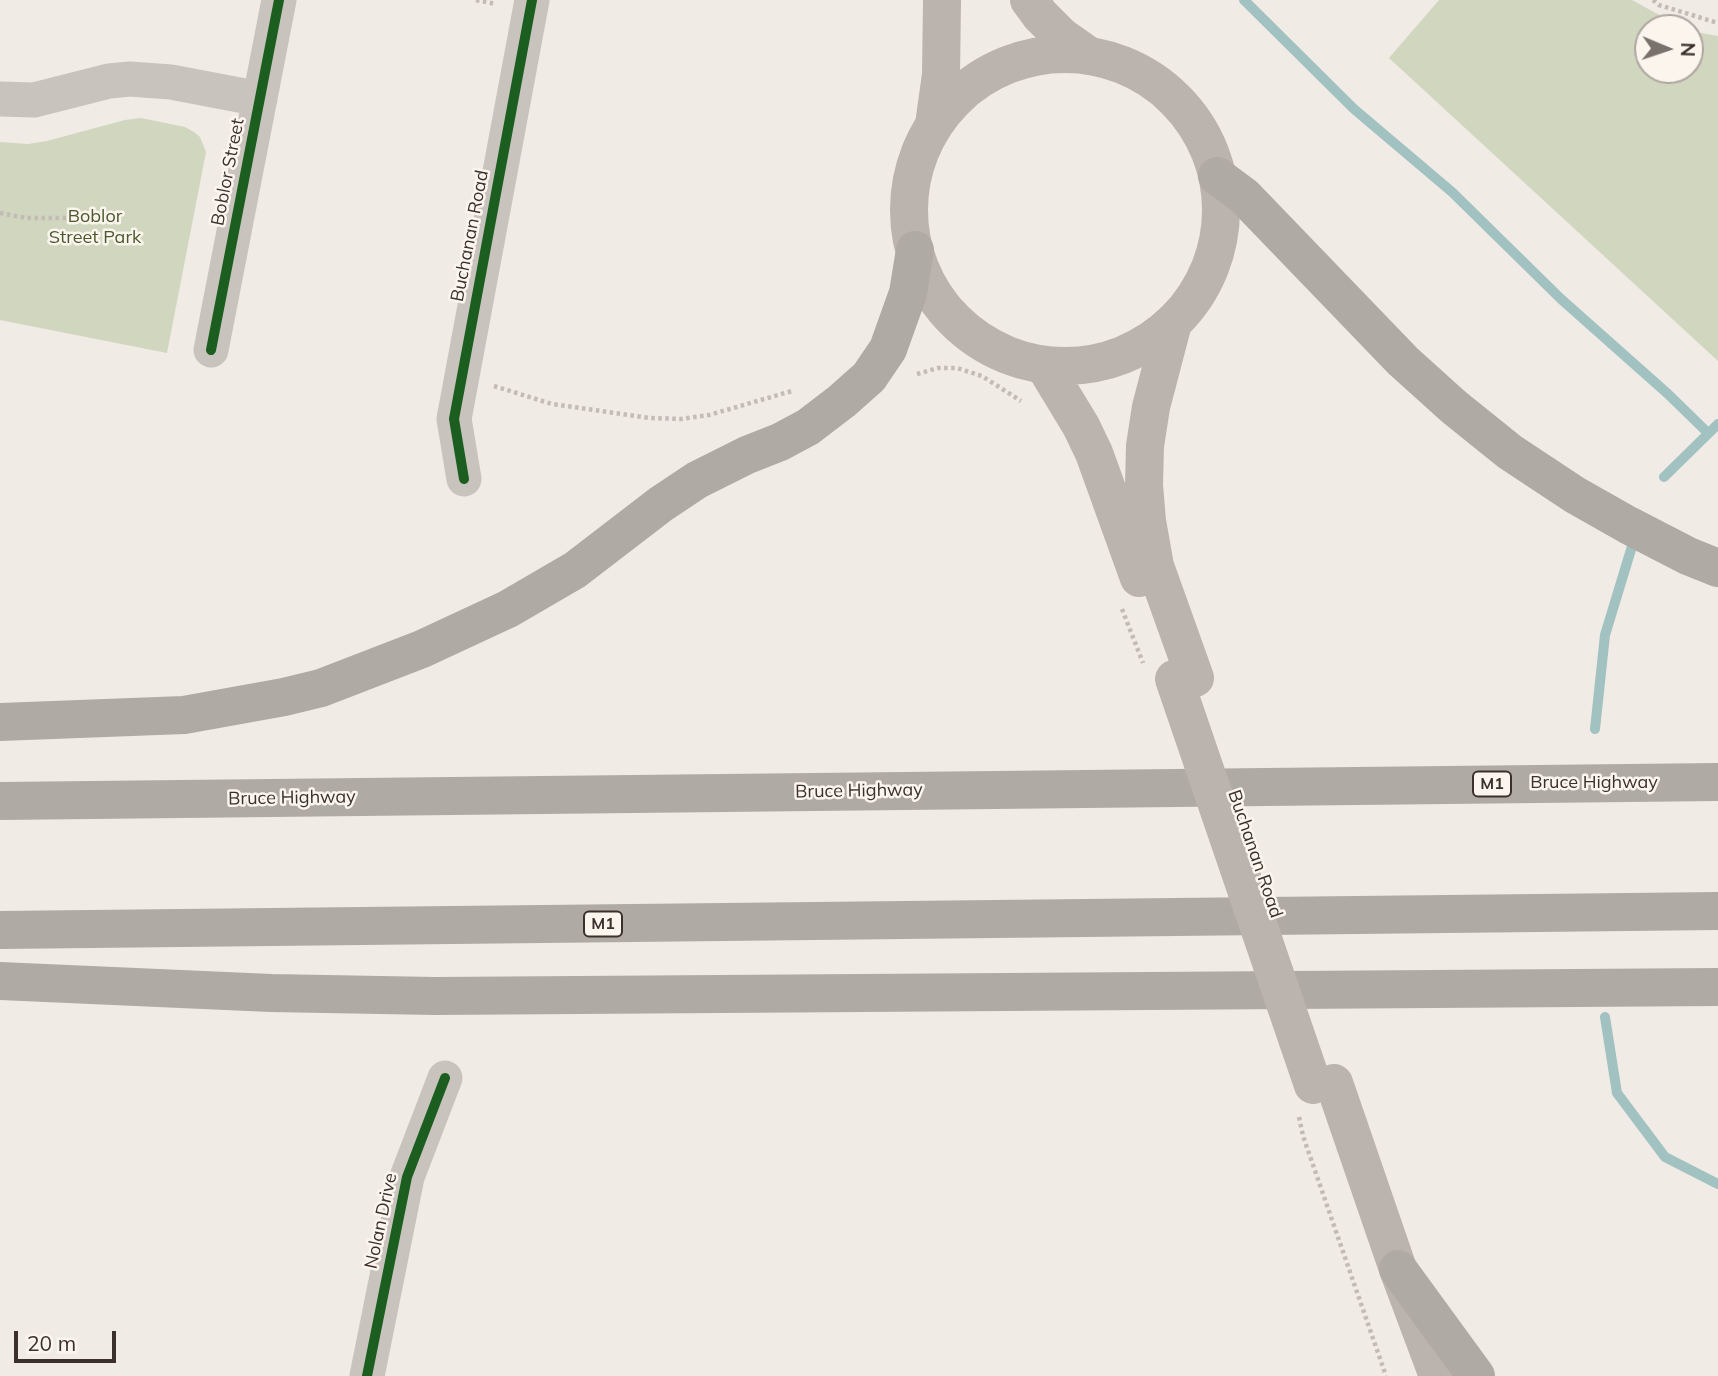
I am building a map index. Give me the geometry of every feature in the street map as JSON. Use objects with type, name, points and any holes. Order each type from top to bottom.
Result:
[{"type":"highway","points":[[1217,176],[1244,197],[1403,361],[1454,407],[1501,444],[1575,495],[1718,568]]},
{"type":"highway","points":[[0,722],[184,715],[284,697],[321,688],[422,649],[508,609],[575,570],[697,480],[808,427],[842,401],[869,377],[888,349],[908,293],[915,250]]},
{"type":"highway","name":"Bruce Highway","points":[[0,801],[1718,782]]},
{"type":"highway","name":"M1","points":[[0,930],[1718,911]]},
{"type":"highway","points":[[0,981],[367,996],[741,996],[1718,987]]},
{"type":"highway","points":[[1398,1269],[1476,1376]]},
{"type":"main road","points":[[934,125],[941,75],[942,0]]},
{"type":"main road","points":[[1029,0],[1061,36],[1088,55]]},
{"type":"main road","points":[[1043,55],[1088,55],[1105,59],[1138,72],[1167,92],[1186,112],[1201,134],[1217,176],[1221,221],[1211,266],[1188,306],[1173,323],[1141,347],[1103,362],[1084,365],[1044,365],[1000,352],[962,327],[933,292],[922,272],[911,229],[912,185],[924,144],[934,125],[964,92],[1001,68],[1043,55]]},
{"type":"main road","name":"Buchanan Road","points":[[1171,675],[1144,485],[1145,446],[1151,407],[1173,323]]},
{"type":"main road","name":"Buchanan Road","points":[[1044,365],[1094,453],[1414,1376]]},
{"type":"main road","name":"Buchanan Road","points":[[1314,1091],[1398,1269],[1438,1376]]},
{"type":"street","name":"Boblor Street","points":[[211,350],[279,0]]},
{"type":"street","name":"Buchanan Road","points":[[464,479],[454,419],[532,0]]},
{"type":"street","points":[[0,99],[34,100],[109,81],[130,79],[171,82],[260,99]]},
{"type":"street","name":"Nolan Drive","points":[[367,1376],[407,1177],[445,1079]]},
{"type":"path","points":[[1653,0],[1659,5],[1718,23]]},
{"type":"path","points":[[0,213],[26,218],[75,218]]},
{"type":"path","points":[[463,367],[494,387],[552,404],[650,418],[681,419],[709,415],[799,389]]},
{"type":"path","points":[[914,376],[938,368],[957,368],[982,376],[1028,406]]},
{"type":"path","points":[[1121,606],[1171,675]]},
{"type":"path","points":[[1314,1091],[1303,1136],[1387,1376]]},
{"type":"green space","points":[[1439,0],[1632,0],[1658,14],[1634,14],[1634,84],[1704,84],[1704,34],[1718,36],[1718,361],[1389,58]]},
{"type":"green space","name":"Boblor Street Park","points":[[141,118],[185,127],[200,137],[206,152],[167,353],[0,320],[0,142],[28,144],[47,141]]},
{"type":"waterway","points":[[1244,0],[1354,109],[1452,192],[1561,299],[1708,433]]},
{"type":"waterway","points":[[1664,477],[1718,424]]},
{"type":"waterway","points":[[1595,729],[1605,635],[1633,543]]},
{"type":"waterway","points":[[1605,1017],[1617,1093],[1665,1157],[1718,1184]]},
{"type":"cycle path","points":[[211,350],[279,0]]},
{"type":"cycle path","points":[[464,479],[454,419],[532,0]]},
{"type":"cycle path","points":[[367,1376],[407,1177],[445,1078]]}]
